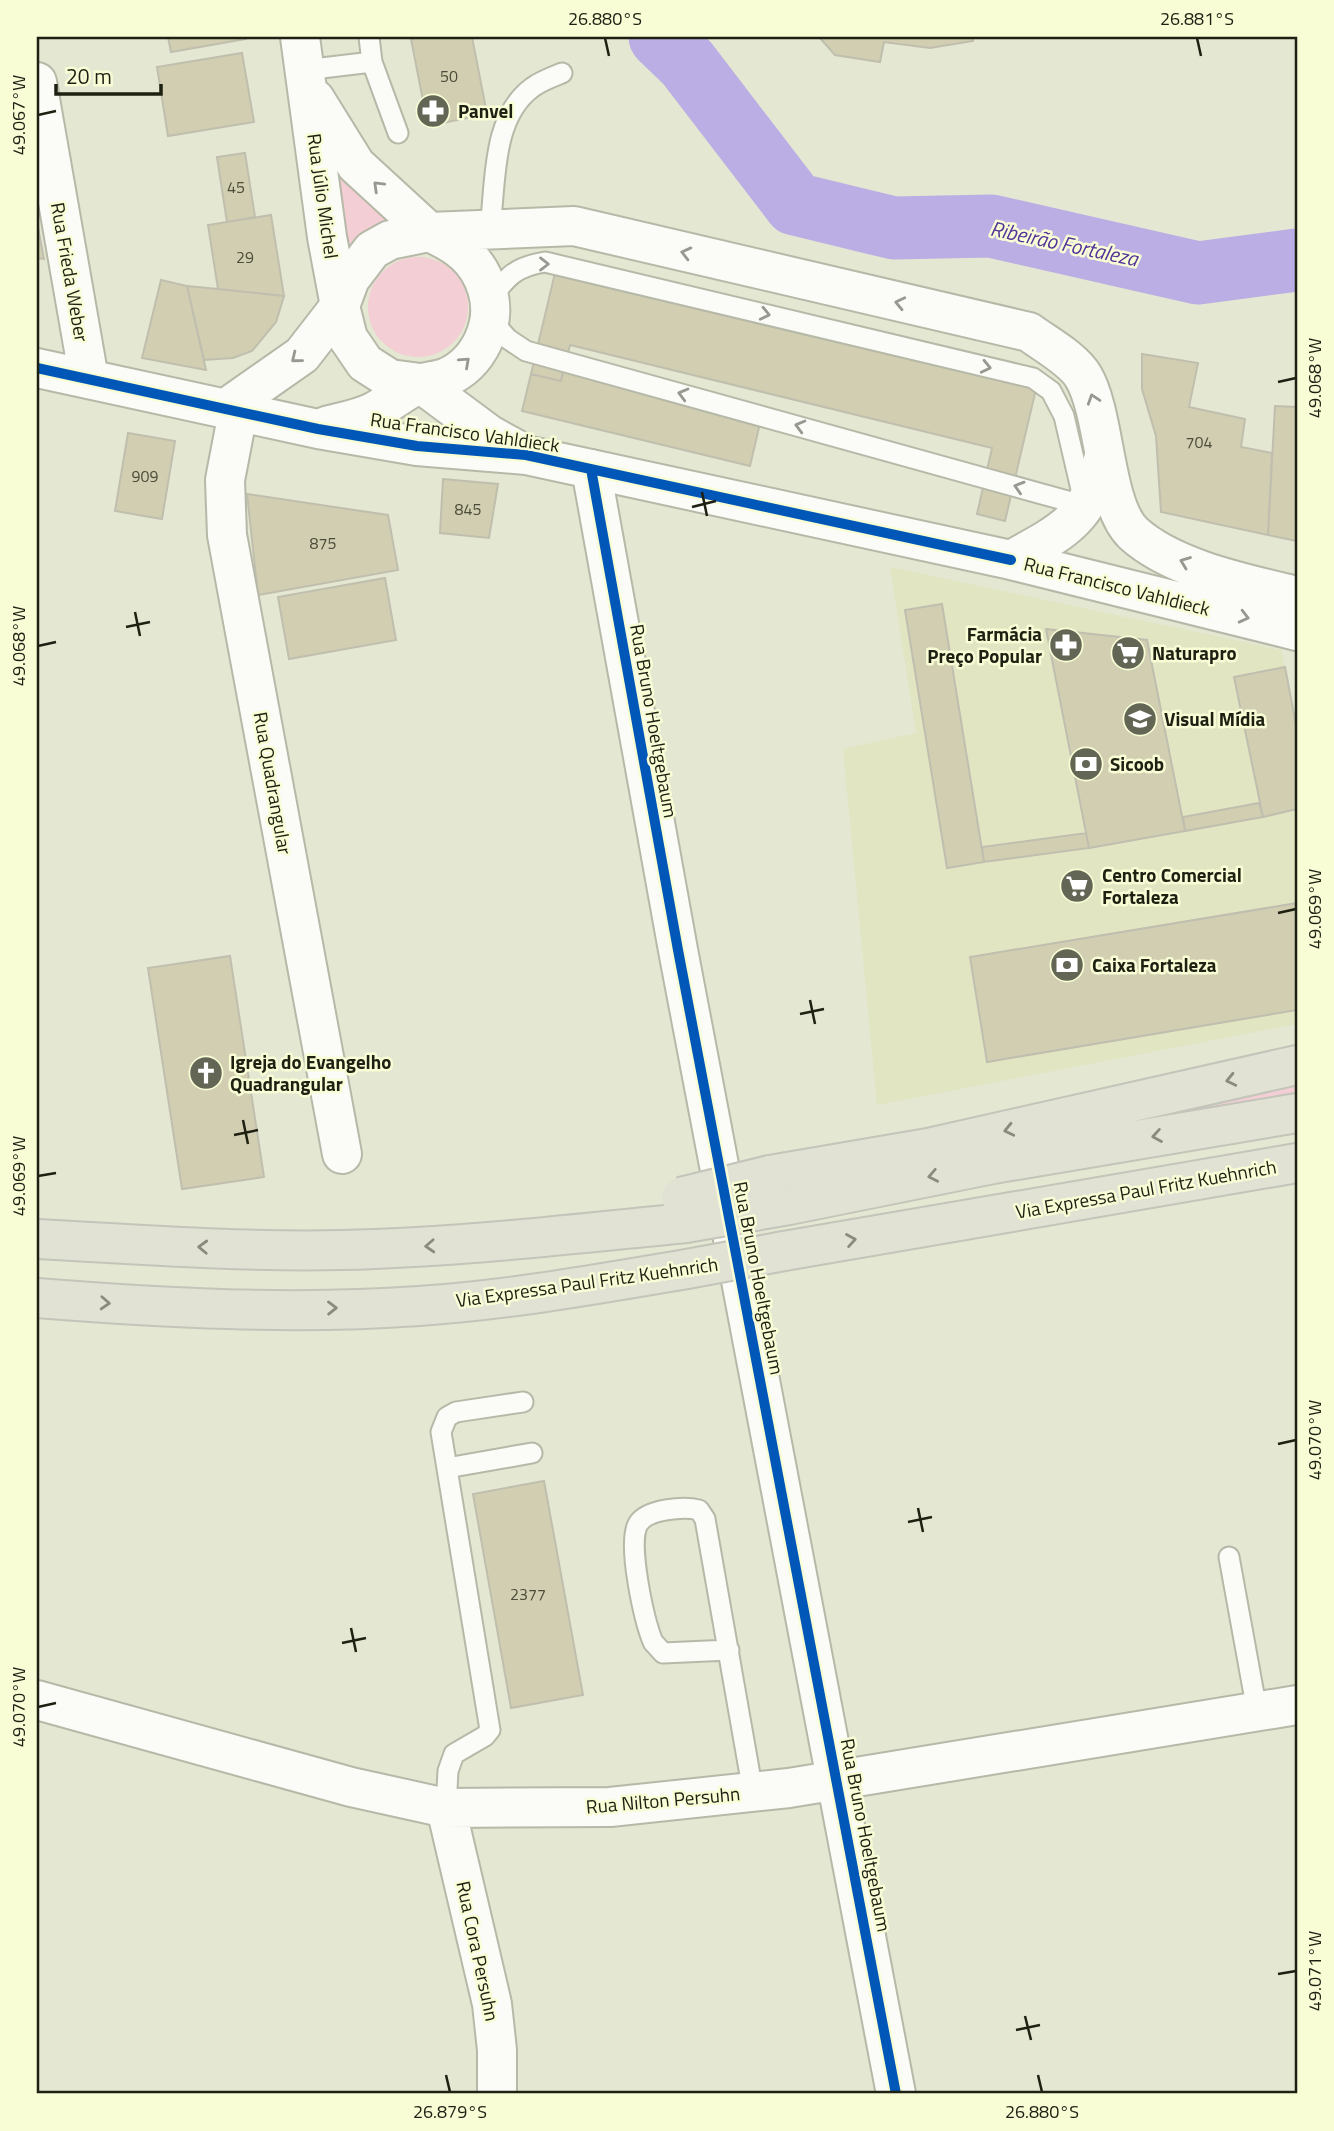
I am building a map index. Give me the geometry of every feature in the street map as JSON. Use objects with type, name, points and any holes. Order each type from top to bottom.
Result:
[{"type":"main road","points":[[37,1239],[235,1248],[359,1250],[498,1242],[684,1210],[779,1190],[928,1148],[1297,1065]]},
{"type":"main road","points":[[779,1190],[993,1164],[1297,1113]]},
{"type":"main road","name":"Via Expressa Paul Fritz Kuehnrich","points":[[37,1298],[254,1310],[419,1306],[540,1293],[1297,1163]]},
{"type":"street","name":"Rua Júlio Michel","points":[[304,64],[356,165],[429,232]]},
{"type":"street","name":"Rua Júlio Michel","points":[[304,64],[327,237],[340,306]]},
{"type":"street","name":"Rua Frieda Weber","points":[[37,82],[89,379]]},
{"type":"street","name":"Rua Francisco Vahldieck","points":[[231,411],[302,355],[340,306],[350,279],[372,250],[390,240],[429,232],[574,226],[1029,332],[1082,373],[1094,399],[1104,456],[1103,509],[1160,552],[1235,581],[1297,596]]},
{"type":"street","points":[[318,429],[371,413],[420,383],[445,377],[467,364],[482,344],[490,309],[482,274],[466,253],[429,232]]},
{"type":"street","points":[[340,306],[348,338],[365,363],[390,379],[420,383]]},
{"type":"street","name":"Rua Francisco Vahldieck","points":[[37,368],[318,429],[417,446],[526,455],[1011,560],[1297,631]]},
{"type":"street","name":"Rua Francisco Vahldieck","points":[[420,383],[490,435],[526,455]]},
{"type":"street","name":"Rua Quadrangular","points":[[231,411],[225,480],[227,535],[342,1154]]},
{"type":"street","name":"Rua Bruno Hoeltgebaum","points":[[591,469],[678,950],[896,2094]]},
{"type":"street","points":[[1011,560],[1103,509]]},
{"type":"street","name":"Rua Nilton Persuhn","points":[[37,1700],[351,1787],[446,1808],[610,1807],[753,1792],[1297,1705]]},
{"type":"street","name":"Rua Cora Persuhn","points":[[446,1808],[492,2004],[499,2093]]},
{"type":"lane","points":[[369,37],[372,62],[398,133]]},
{"type":"lane","points":[[304,64],[372,62]]},
{"type":"lane","points":[[490,228],[501,136],[512,110],[532,88],[562,73]]},
{"type":"lane","points":[[545,262],[1032,378],[1051,391],[1103,509],[526,351],[508,339],[490,309],[506,278],[523,265],[545,262]]},
{"type":"lane","points":[[446,1808],[448,1771],[454,1754],[485,1736],[490,1730],[441,1432],[447,1417],[456,1412],[523,1402]]},
{"type":"lane","points":[[447,1468],[532,1453]]},
{"type":"lane","points":[[729,1650],[663,1653],[653,1642],[634,1549],[637,1526],[645,1516],[687,1507],[699,1510],[705,1519],[729,1650],[753,1792]]},
{"type":"lane","points":[[1229,1557],[1257,1712]]},
{"type":"shaded area","points":[[331,162],[399,218],[343,258]]},
{"type":"shaded area","points":[[418,257],[437,261],[454,271],[464,288],[468,307],[464,326],[454,343],[437,353],[418,357],[399,353],[382,343],[372,326],[368,307],[372,288],[382,271],[399,261]]},
{"type":"shaded area","name":"Centro Comercial Fortaleza","points":[[890,567],[1281,650],[1297,727],[1297,1024],[877,1105],[843,749],[916,733]]},
{"type":"shaded area","points":[[1297,1082],[1297,1102],[1110,1136],[1108,1122]]},
{"type":"building","points":[[168,37],[246,37],[246,39],[171,52]]},
{"type":"building","points":[[472,37],[487,114],[428,126],[411,39]]},
{"type":"building","points":[[819,37],[973,37],[973,41],[930,48],[884,42],[880,62],[835,55]]},
{"type":"building","points":[[242,53],[254,122],[168,136],[157,67]]},
{"type":"building","points":[[245,153],[255,217],[227,222],[217,157]]},
{"type":"building","points":[[271,215],[284,296],[218,289],[208,225]]},
{"type":"building","points":[[37,222],[44,259],[37,258]]},
{"type":"building","points":[[555,273],[1036,389],[1005,521],[977,514],[992,448],[570,345],[561,381],[531,374]]},
{"type":"building","points":[[161,280],[187,286],[206,370],[142,358]]},
{"type":"building","points":[[187,286],[284,296],[276,322],[252,351],[233,358],[204,360]]},
{"type":"building","points":[[1142,354],[1198,363],[1189,407],[1245,419],[1241,447],[1272,453],[1268,535],[1161,512],[1156,436],[1142,389]]},
{"type":"building","points":[[563,371],[761,419],[750,466],[522,411],[531,374],[561,381]]},
{"type":"building","points":[[1275,406],[1297,407],[1297,541],[1268,535]]},
{"type":"building","points":[[128,433],[175,441],[162,519],[115,511]]},
{"type":"building","points":[[443,479],[498,484],[489,538],[440,533]]},
{"type":"building","points":[[247,494],[388,515],[398,570],[258,595]]},
{"type":"building","points":[[385,578],[396,640],[289,659],[278,597]]},
{"type":"building","points":[[942,604],[984,862],[947,868],[905,610]]},
{"type":"building","points":[[1046,629],[1147,640],[1185,831],[1089,848]]},
{"type":"building","points":[[1285,667],[1297,730],[1297,809],[1263,817],[1234,677]]},
{"type":"building","points":[[1259,803],[1263,817],[1185,831],[1183,817]]},
{"type":"building","points":[[1086,833],[1089,848],[984,862],[982,847]]},
{"type":"building","points":[[1297,903],[1297,1010],[987,1062],[970,957]]},
{"type":"building","name":"Igreja do Evangelho Quadrangular","points":[[230,956],[264,1177],[182,1189],[148,968]]},
{"type":"building","points":[[544,1481],[583,1695],[511,1708],[473,1494]]},
{"type":"waterway","name":"Ribeirão Fortaleza","points":[[660,37],[687,63],[795,204],[894,228],[991,226],[1198,273],[1297,260]]},
{"type":"cycle path","points":[[37,368],[318,429],[417,446],[526,455],[1011,560]]},
{"type":"cycle path","points":[[591,469],[678,950],[896,2094]]},
{"type":"place","name":"Panvel","points":[[433,111]]},
{"type":"place","name":"Farmácia Preço Popular","points":[[1066,645]]},
{"type":"place","name":"Naturapro","points":[[1128,653]]},
{"type":"place","name":"Visual Mídia","points":[[1140,719]]},
{"type":"place","name":"Sicoob","points":[[1086,764]]},
{"type":"place","name":"Centro Comercial Fortaleza","points":[[1077,886]]},
{"type":"place","name":"Caixa Fortaleza","points":[[1067,965]]},
{"type":"place","name":"Igreja do Evangelho Quadrangular","points":[[206,1073]]}]
